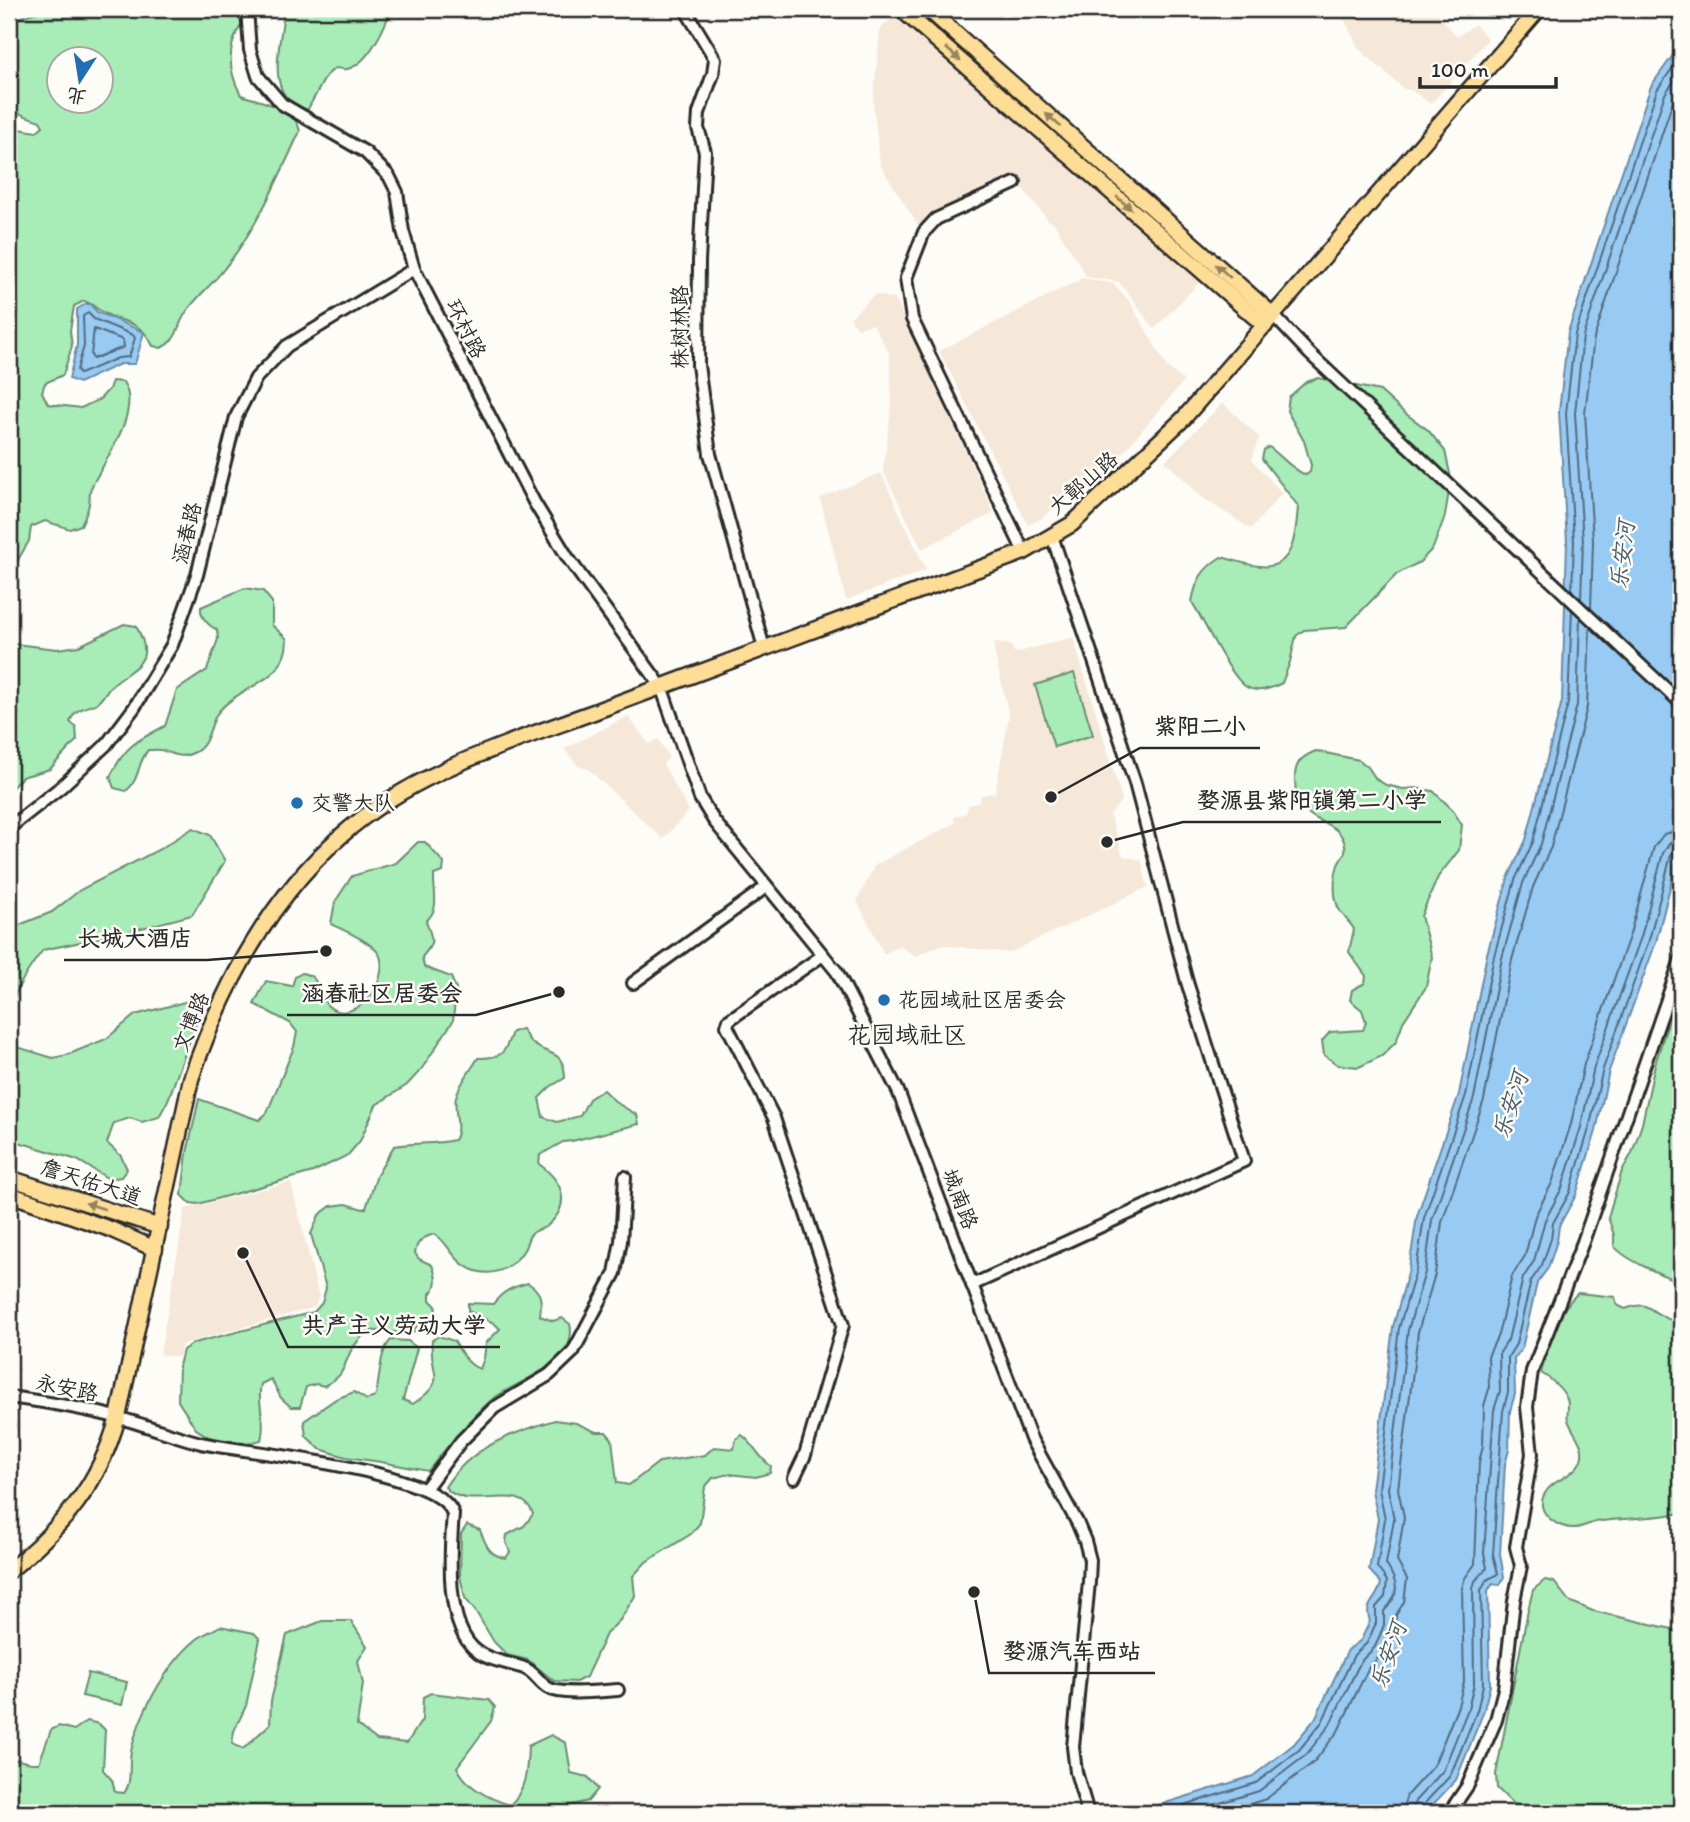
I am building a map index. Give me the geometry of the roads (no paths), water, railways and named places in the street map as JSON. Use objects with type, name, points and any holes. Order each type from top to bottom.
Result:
[{"type":"main road","points":[[901,9],[1269,321]]},
{"type":"main road","points":[[928,9],[1269,321]]},
{"type":"main road","name":"大鄣山路","points":[[661,686],[1024,552],[1072,524],[1183,419],[1539,9]]},
{"type":"main road","name":"文博路","points":[[9,1570],[52,1531],[92,1483],[103,1464],[118,1417],[191,1079],[216,1012],[258,932],[284,896],[313,862],[344,833],[396,795],[500,747],[661,686]]},
{"type":"main road","name":"詹天佑大道","points":[[9,1178],[160,1227]]},
{"type":"main road","name":"詹天佑大道","points":[[9,1194],[110,1229],[155,1249]]},
{"type":"street","name":"环村路","points":[[247,9],[250,50],[258,76],[282,104],[365,152],[389,176],[397,192],[403,231],[414,269],[534,502],[568,558],[661,686]]},
{"type":"street","name":"株树林路","points":[[685,9],[715,59],[713,74],[699,113],[698,128],[705,152],[699,261],[698,365],[710,454],[764,648]]},
{"type":"street","points":[[1015,183],[936,219],[924,232],[906,278],[912,319],[1024,552]]},
{"type":"street","name":"涵春路","points":[[9,828],[61,787],[106,745],[134,708],[172,645],[197,575],[236,417],[256,378],[287,346],[414,269]]},
{"type":"street","points":[[1269,321],[1310,354],[1681,703]]},
{"type":"street","points":[[972,1284],[1244,1161],[1186,982],[1135,783],[1052,536]]},
{"type":"street","name":"城南路","points":[[661,686],[700,798],[714,821],[837,972],[898,1091],[1031,1438],[1077,1522],[1090,1560],[1073,1746],[1076,1772],[1088,1813]]},
{"type":"street","points":[[633,983],[766,887]]},
{"type":"street","points":[[794,1478],[806,1455],[843,1325],[774,1118],[727,1026],[729,1020],[823,955]]},
{"type":"street","points":[[1449,1813],[1468,1785],[1496,1720],[1504,1689],[1514,1601],[1521,1566],[1516,1547],[1532,1454],[1527,1407],[1531,1371],[1583,1242],[1681,959]]},
{"type":"street","points":[[618,1690],[561,1692],[548,1688],[528,1669],[478,1653],[466,1639],[455,1611],[449,1563],[453,1514],[451,1507],[425,1489],[461,1441],[494,1408],[549,1374],[573,1352],[615,1273],[621,1241],[625,1177]]},
{"type":"street","name":"永安路","points":[[9,1397],[118,1417],[201,1443],[327,1462],[425,1489]]},
{"type":"water","name":"乐安河","points":[[1681,44],[1681,844],[1656,942],[1609,1071],[1596,1131],[1576,1195],[1559,1226],[1548,1268],[1537,1283],[1522,1348],[1514,1359],[1515,1394],[1510,1411],[1509,1450],[1505,1464],[1500,1554],[1504,1577],[1500,1585],[1493,1584],[1488,1590],[1490,1686],[1483,1713],[1456,1780],[1425,1813],[1133,1813],[1253,1776],[1294,1744],[1315,1719],[1348,1650],[1361,1640],[1370,1621],[1368,1610],[1381,1583],[1369,1570],[1378,1519],[1372,1490],[1393,1327],[1409,1269],[1417,1216],[1459,1094],[1487,954],[1508,878],[1526,840],[1562,701],[1567,542],[1559,412],[1568,332],[1651,86]]},
{"type":"water","points":[[90,304],[97,312],[144,332],[135,364],[120,364],[79,383],[69,379],[77,345],[77,309]]},
{"type":"place","name":"紫阳二小","points":[[1051,797]]},
{"type":"place","name":"交警大队","points":[[297,803]]},
{"type":"place","name":"婺源县紫阳镇第二小学","points":[[1107,842]]},
{"type":"place","name":"长城大酒店","points":[[326,951]]},
{"type":"place","name":"涵春社区居委会","points":[[559,992]]},
{"type":"place","name":"花园域社区居委会","points":[[884,1000]]},
{"type":"place","name":"共产主义劳动大学","points":[[243,1253]]},
{"type":"place","name":"婺源汽车西站","points":[[974,1592]]},
{"type":"district","name":"花园域社区","points":[[907,1035]]}]
